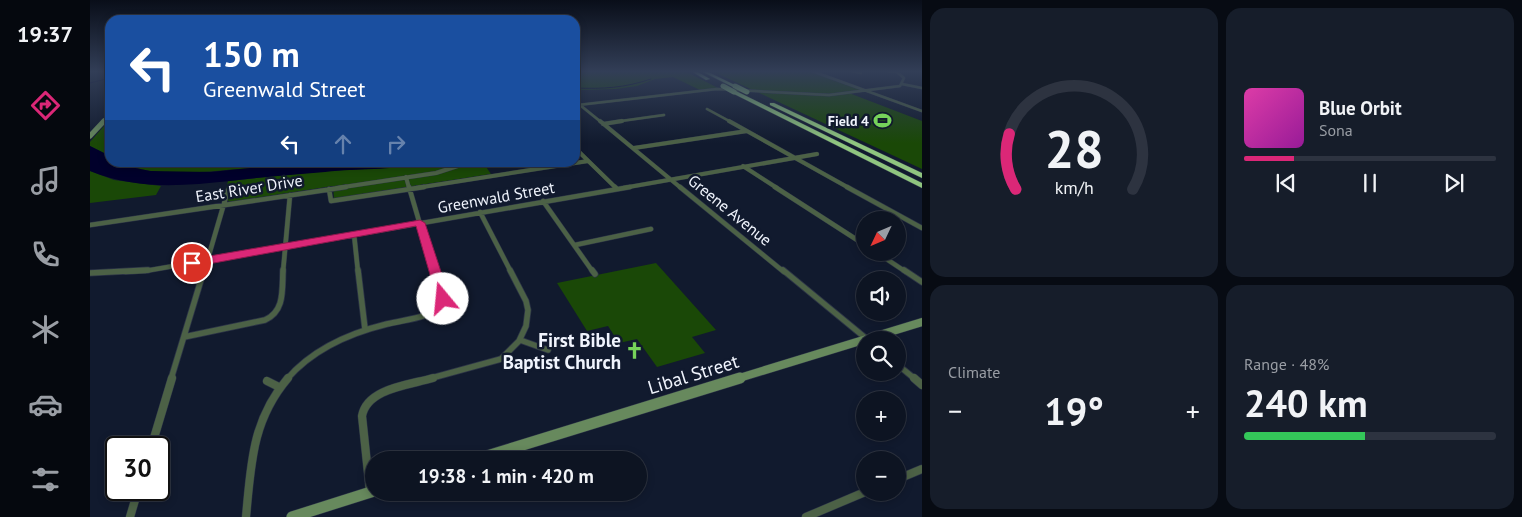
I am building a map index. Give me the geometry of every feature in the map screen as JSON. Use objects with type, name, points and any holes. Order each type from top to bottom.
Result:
[{"type":"highway","points":[[747,95],[922,186]]},
{"type":"highway","points":[[754,95],[922,176]]},
{"type":"street","points":[[580,103],[655,95]]},
{"type":"street","points":[[806,95],[828,95]]},
{"type":"street","points":[[879,95],[922,111]]},
{"type":"street","name":"Greene Avenue","points":[[580,106],[857,331]]},
{"type":"street","points":[[707,110],[922,228]]},
{"type":"street","points":[[603,124],[664,116]]},
{"type":"street","points":[[90,136],[105,120]]},
{"type":"street","points":[[634,148],[748,131]]},
{"type":"street","points":[[580,153],[616,188]]},
{"type":"street","name":"Greenwald Street","points":[[90,273],[145,271],[817,154]]},
{"type":"street","points":[[580,162],[588,161]]},
{"type":"street","points":[[743,166],[856,239]]},
{"type":"street","name":"East River Drive","points":[[90,225],[436,173],[455,167]]},
{"type":"street","points":[[329,189],[330,201],[550,167]]},
{"type":"street","points":[[246,517],[257,431],[265,411],[279,387],[296,369],[342,338],[365,330],[430,314],[444,304],[406,177]]},
{"type":"street","points":[[155,436],[228,190]]},
{"type":"street","points":[[184,337],[260,321],[277,313],[280,308],[290,195]]},
{"type":"street","points":[[543,201],[595,274]]},
{"type":"street","points":[[367,451],[362,410],[367,403],[380,393],[494,363],[510,353],[526,329],[529,309],[480,212]]},
{"type":"street","points":[[575,245],[651,229]]},
{"type":"street","points":[[354,234],[365,330]]},
{"type":"street","points":[[890,261],[922,282]]},
{"type":"street","name":"Libal Street","points":[[893,331],[922,322]]},
{"type":"street","points":[[520,340],[548,350]]},
{"type":"street","name":"Libal Street","points":[[503,451],[856,342]]},
{"type":"street","points":[[906,371],[922,385]]},
{"type":"street","points":[[266,381],[279,387]]},
{"type":"street","points":[[906,476],[922,469]]},
{"type":"street","points":[[292,517],[365,494]]},
{"type":"street","points":[[806,517],[856,496]]},
{"type":"street","points":[[130,517],[135,501]]},
{"type":"green space","points":[[764,95],[855,95],[922,121],[922,169]]},
{"type":"green space","points":[[105,125],[105,154],[90,146],[90,142]]},
{"type":"green space","points":[[136,167],[273,167],[190,173],[155,172]]},
{"type":"green space","points":[[401,167],[486,167],[491,174],[336,198],[334,198],[333,186],[228,201],[231,189],[226,189],[228,181],[327,171]]},
{"type":"green space","points":[[90,171],[114,180],[161,186],[156,195],[90,203]]},
{"type":"green space","points":[[656,263],[716,330],[692,337],[705,353],[657,367],[637,339],[619,343],[608,326],[587,331],[557,283]]},
{"type":"water","points":[[90,146],[105,154],[105,167],[133,167],[150,171],[211,172],[270,167],[398,167],[177,185],[142,184],[90,171]]},
{"type":"place","name":"Field 4","points":[[883,121]]},
{"type":"place","name":"First Bible Baptist Church","points":[[635,351]]},
{"type":"route","points":[[192,263],[420,223],[443,299]]}]
